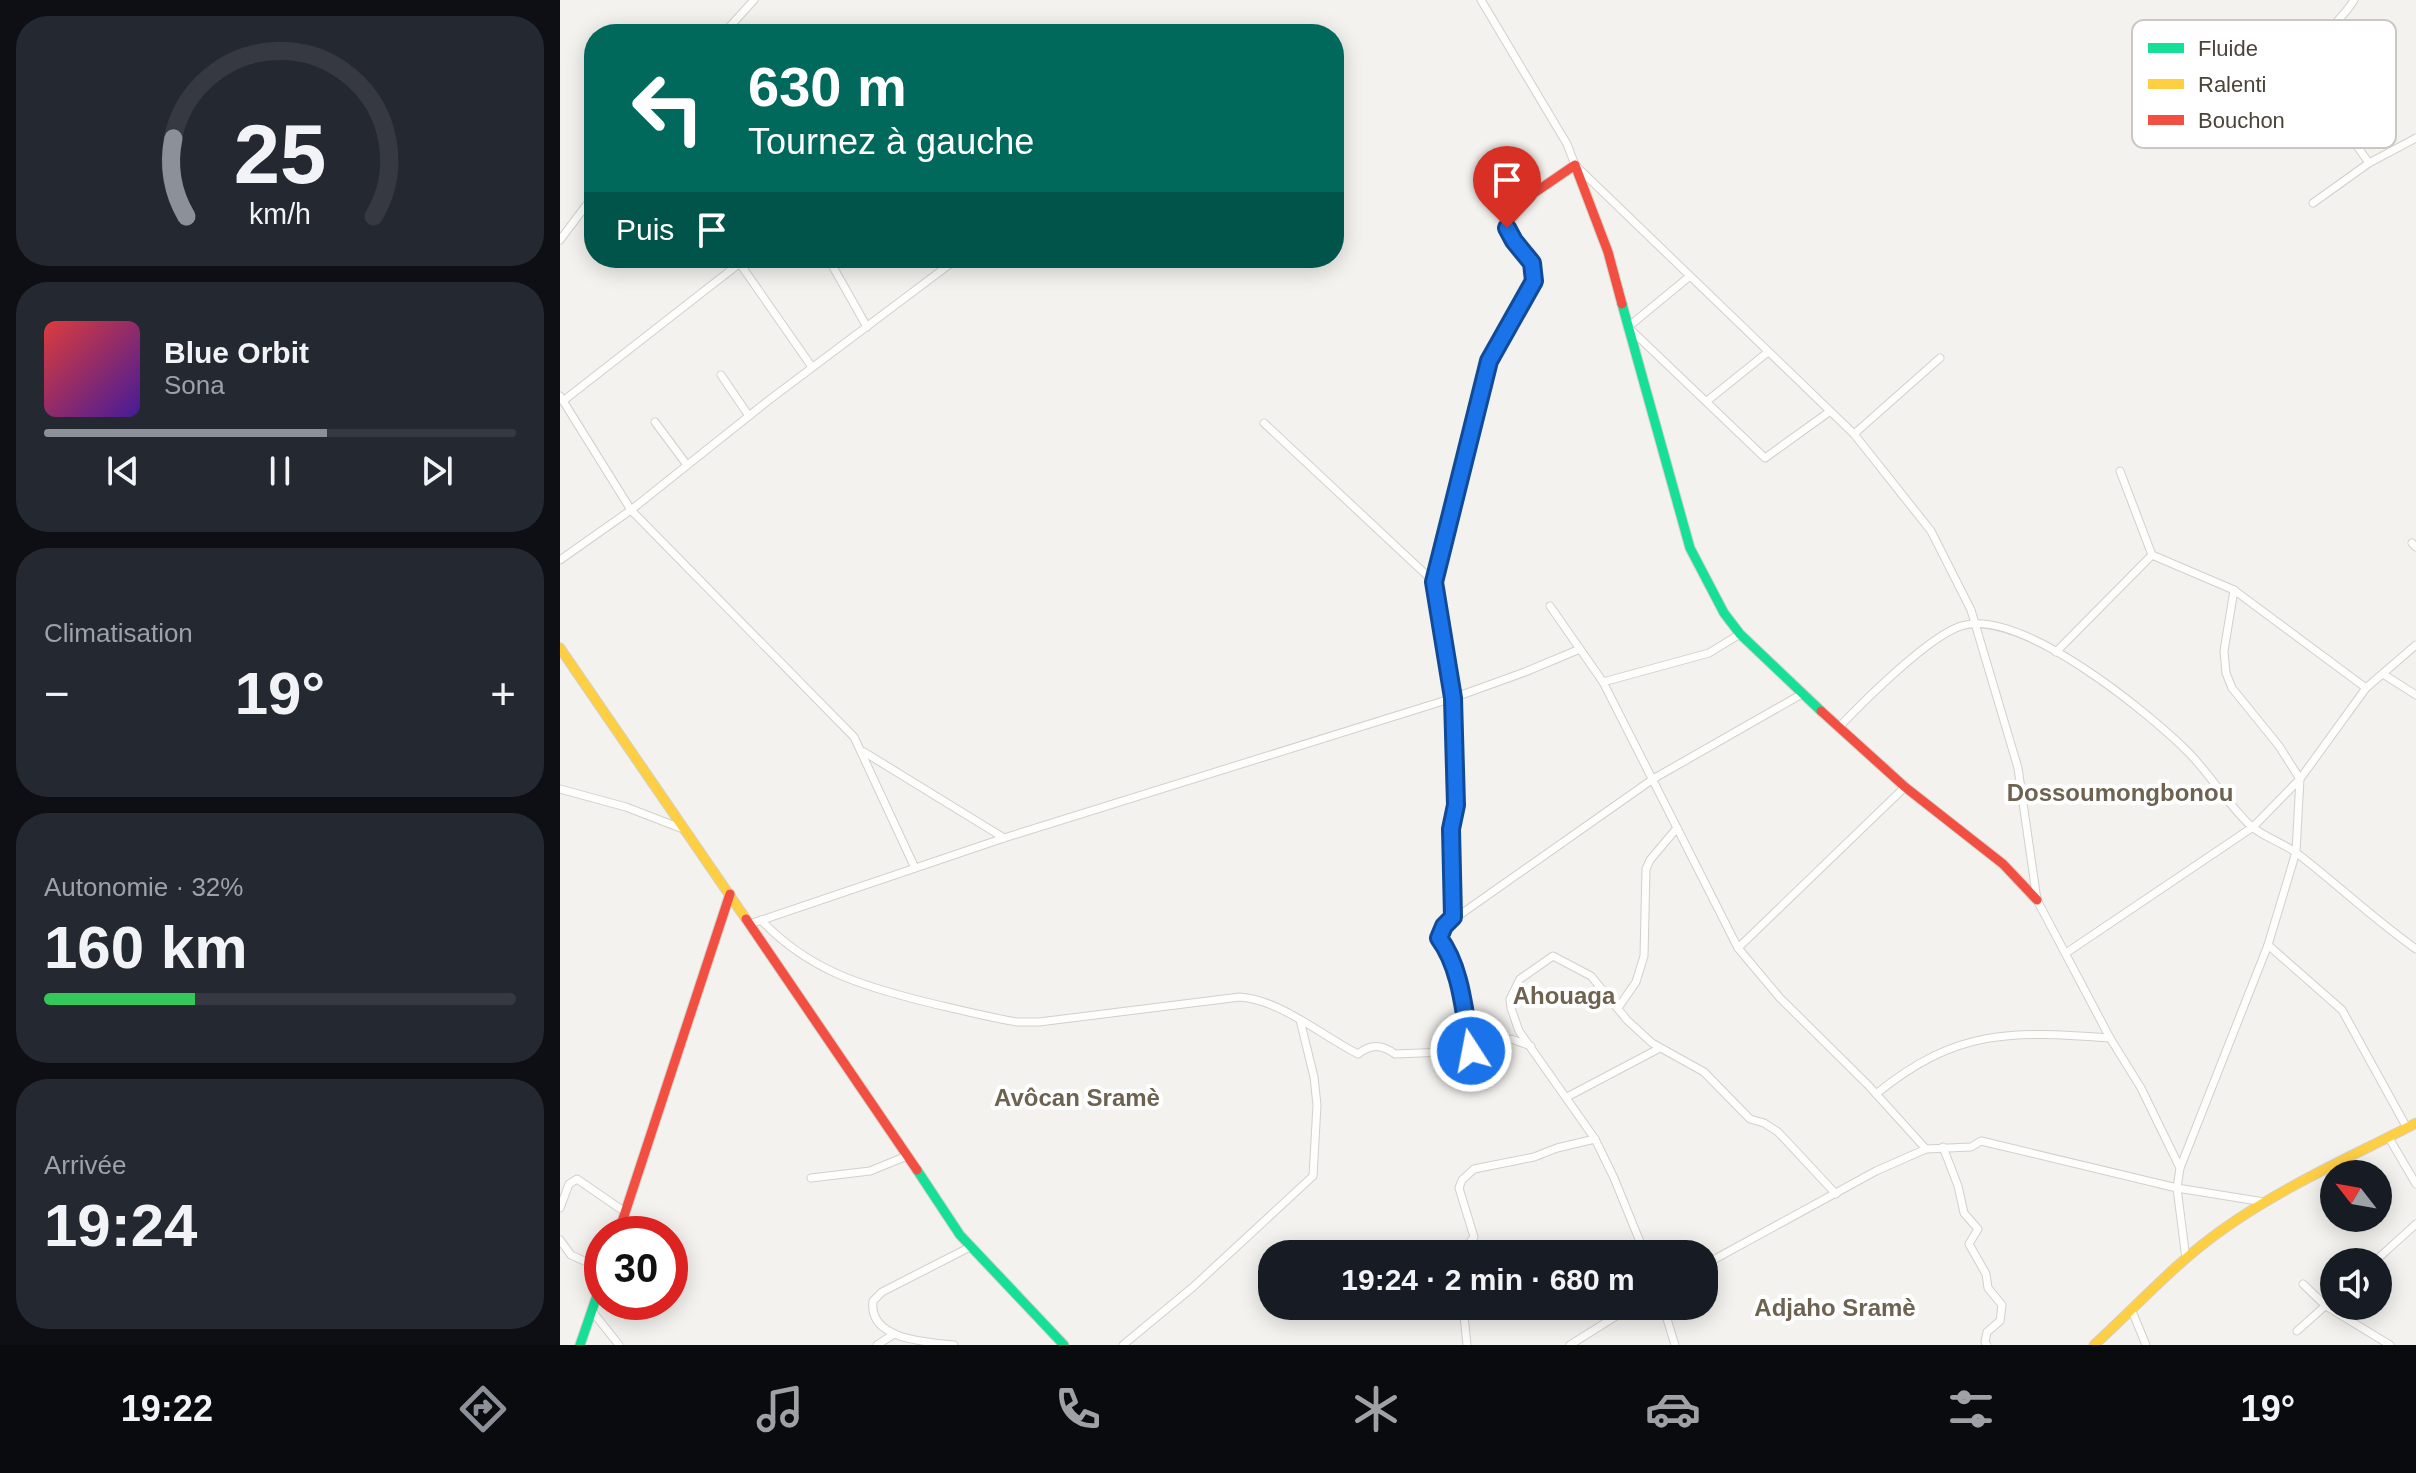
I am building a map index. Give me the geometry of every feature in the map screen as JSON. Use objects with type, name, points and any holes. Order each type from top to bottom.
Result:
[{"type":"street","points":[[732,24],[754,0]]},
{"type":"street","points":[[1481,0],[1567,144],[1608,252],[1690,548],[1707,586],[1740,634],[1802,694],[1905,787],[2003,864],[2037,900],[2110,1038],[2141,1088],[2180,1168]]},
{"type":"street","points":[[2338,20],[2354,0]]},
{"type":"street","points":[[2313,203],[2369,163],[2416,138]]},
{"type":"street","points":[[2358,148],[2369,163]]},
{"type":"street","points":[[1575,165],[1854,434],[1931,531],[1976,624],[2018,768],[2037,900]]},
{"type":"street","points":[[1453,917],[1451,829],[1456,805],[1453,698],[1434,582],[1489,361],[1534,281],[1532,263],[1510,235],[1507,223],[1534,193],[1575,165]]},
{"type":"street","points":[[560,240],[584,208]]},
{"type":"street","points":[[729,268],[562,399],[631,510],[854,737],[915,868]]},
{"type":"street","points":[[743,268],[812,367]]},
{"type":"street","points":[[834,268],[867,327]]},
{"type":"street","points":[[560,560],[631,510],[812,367],[945,268]]},
{"type":"street","points":[[1628,327],[1690,276]]},
{"type":"street","points":[[1628,327],[1765,458],[1829,412]]},
{"type":"street","points":[[1707,401],[1768,352]]},
{"type":"street","points":[[1854,434],[1940,358]]},
{"type":"street","points":[[721,375],[749,416]]},
{"type":"street","points":[[655,422],[687,465]]},
{"type":"street","points":[[1264,423],[1434,582]]},
{"type":"street","points":[[2120,471],[2152,555],[2234,590],[2366,688]]},
{"type":"street","points":[[2056,652],[2152,555]]},
{"type":"street","points":[[2186,1259],[2177,1188],[2180,1168],[2268,945],[2296,852],[2300,779],[2279,746],[2232,688],[2226,673],[2224,651],[2234,590]]},
{"type":"street","points":[[1550,606],[1603,682],[1738,948],[1780,998],[1926,1149]]},
{"type":"street","points":[[1840,726],[1916,656],[1961,626],[1976,624],[2009,630],[2097,675],[2191,755],[2253,827],[2296,852],[2377,921],[2416,949]]},
{"type":"street","points":[[1603,682],[1709,653],[1740,634]]},
{"type":"street","points":[[2066,953],[2253,827],[2300,779],[2366,688],[2416,645]]},
{"type":"street","points":[[560,648],[970,1247],[1064,1345]]},
{"type":"street","points":[[750,924],[1004,838],[1453,698],[1580,649]]},
{"type":"street","points":[[2383,674],[2416,695]]},
{"type":"street","points":[[1471,1051],[1457,977],[1439,938],[1444,926],[1653,779],[1802,694]]},
{"type":"street","points":[[862,751],[1004,838]]},
{"type":"street","points":[[1738,948],[1905,787]]},
{"type":"street","points":[[560,789],[626,807],[685,830]]},
{"type":"street","points":[[1618,1008],[1636,982],[1644,956],[1646,869],[1677,828]]},
{"type":"street","points":[[624,1216],[730,894]]},
{"type":"street","points":[[761,920],[787,944],[842,978],[863,986],[995,1018],[1028,1023],[1240,997],[1261,1001],[1358,1054],[1369,1046],[1386,1047],[1395,1054],[1471,1051],[1511,1039],[1531,1046]]},
{"type":"street","points":[[2094,1345],[2220,1231],[2264,1202],[2412,1126],[2342,1010],[2268,945]]},
{"type":"street","points":[[1639,1240],[1595,1139],[1519,1031],[1510,999],[1520,979],[1553,956],[1591,976],[1634,1027],[1660,1048],[1704,1072],[1750,1119],[1778,1132],[1836,1194]]},
{"type":"street","points":[[1123,1345],[1193,1287],[1313,1176],[1316,1091],[1300,1020]]},
{"type":"street","points":[[1876,1094],[1915,1065],[1978,1039],[2041,1033],[2110,1038]]},
{"type":"street","points":[[1567,1097],[1660,1048]]},
{"type":"street","points":[[2389,1138],[2416,1184]]},
{"type":"street","points":[[1472,1240],[1474,1237],[1459,1188],[1474,1169],[1524,1160],[1595,1139]]},
{"type":"street","points":[[1718,1257],[1876,1171],[1926,1149],[1971,1147],[1981,1141],[2177,1188],[2264,1202]]},
{"type":"street","points":[[1943,1147],[1958,1186],[1964,1213],[1978,1229],[1969,1244],[1986,1274],[1988,1288],[2002,1305],[2000,1321],[1987,1332],[1987,1345]]},
{"type":"street","points":[[811,1178],[870,1171],[907,1156]]},
{"type":"street","points":[[560,1208],[571,1181],[577,1179],[625,1212]]},
{"type":"street","points":[[2389,1248],[2416,1224]]},
{"type":"street","points":[[560,1240],[571,1255],[584,1261]]},
{"type":"street","points":[[954,1345],[894,1334],[884,1329],[874,1315],[873,1301],[877,1296],[970,1247]]},
{"type":"street","points":[[2303,1284],[2320,1300]]},
{"type":"street","points":[[2132,1311],[2146,1345]]},
{"type":"street","points":[[2297,1331],[2320,1311]]},
{"type":"street","points":[[580,1345],[589,1320]]},
{"type":"street","points":[[599,1320],[619,1345]]},
{"type":"street","points":[[1462,1320],[1467,1345]]},
{"type":"street","points":[[1570,1345],[1610,1320]]},
{"type":"street","points":[[1667,1320],[1675,1345]]},
{"type":"street","points":[[2349,1320],[2390,1345]]},
{"type":"street","points":[[877,1345],[894,1334]]},
{"type":"traffic: fast","points":[[1622,304],[1690,548],[1724,613],[1740,634],[1821,711]]},
{"type":"traffic: fast","points":[[1449,520],[1434,582],[1453,698],[1456,805],[1451,829],[1453,917]]},
{"type":"traffic: fast","points":[[917,1170],[960,1235],[1064,1345]]},
{"type":"traffic: fast","points":[[580,1345],[589,1320]]},
{"type":"traffic: slow","points":[[560,648],[746,919]]},
{"type":"traffic: slow","points":[[2094,1345],[2172,1271],[2245,1214],[2416,1123]]},
{"type":"traffic: jam","points":[[1449,520],[1489,361],[1534,281],[1532,263],[1510,235],[1507,223],[1534,193],[1575,165],[1608,252],[1622,304]]},
{"type":"traffic: jam","points":[[1821,711],[1905,787],[2003,864],[2037,900]]},
{"type":"traffic: jam","points":[[624,1216],[730,894]]},
{"type":"traffic: jam","points":[[746,919],[917,1170]]},
{"type":"district","name":"Dossoumongbonou","points":[[2120,793]]},
{"type":"district","name":"Ahouaga","points":[[1564,996]]},
{"type":"district","name":"Avôcan Sramè","points":[[1077,1098]]},
{"type":"district","name":"Adjaho Sramè","points":[[1835,1308]]},
{"type":"route","points":[[1471,1051],[1457,977],[1439,938],[1440,932],[1453,917],[1451,829],[1456,805],[1453,698],[1434,582],[1489,361],[1534,281],[1532,263],[1507,228]]}]
